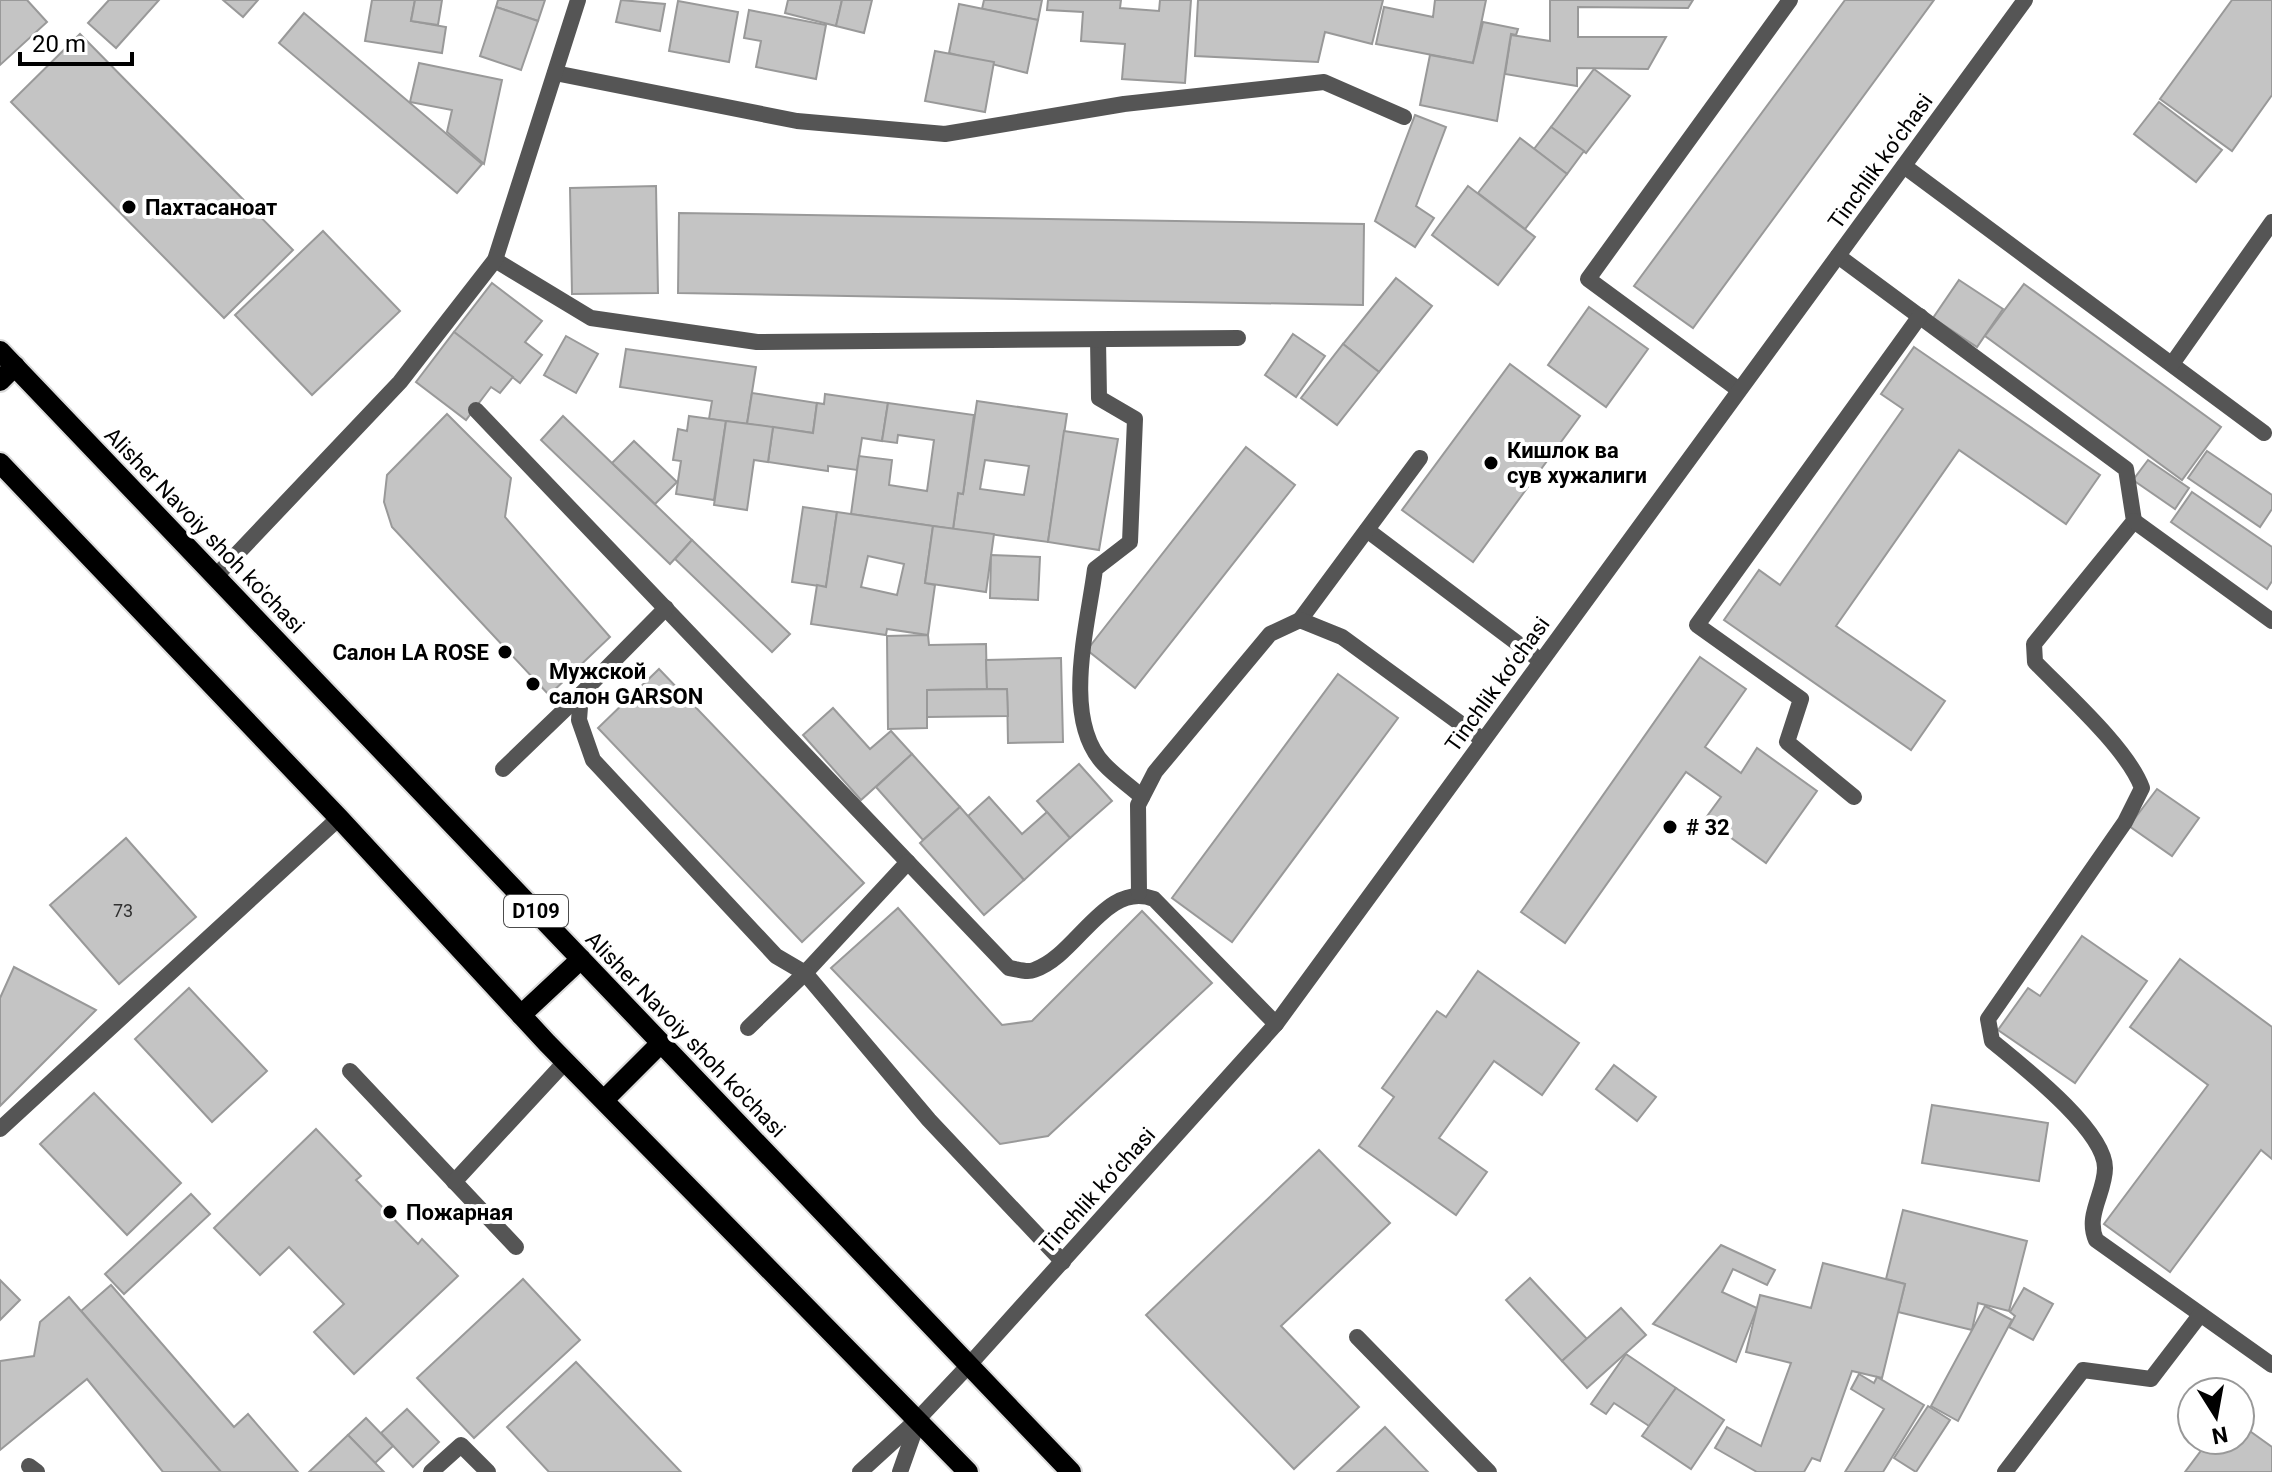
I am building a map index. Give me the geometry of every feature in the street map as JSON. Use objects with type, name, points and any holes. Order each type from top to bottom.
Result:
[{"type":"main road","name":"Alisher Navoiy shoh ko'chasi","points":[[0,351],[8,374],[216,576],[1071,1472]]},
{"type":"main road","points":[[0,463],[339,818],[521,1015],[968,1472]]},
{"type":"main road","points":[[521,1015],[581,959]]},
{"type":"main road","points":[[604,1100],[661,1043]]},
{"type":"street","points":[[216,576],[400,382],[495,260],[578,0]]},
{"type":"street","points":[[1739,390],[1588,279],[1790,0]]},
{"type":"street","name":"Tinchlik kо‘chasi","points":[[860,1472],[918,1419],[969,1365],[1276,1024],[2025,0]]},
{"type":"street","points":[[555,73],[797,121],[945,134],[1124,104],[1324,82],[1404,117]]},
{"type":"street","points":[[1904,166],[2264,433]]},
{"type":"street","points":[[2172,364],[2272,222]]},
{"type":"street","points":[[1838,256],[2126,469],[2134,521],[2272,621]]},
{"type":"street","points":[[495,260],[591,318],[757,342],[1238,338]]},
{"type":"street","points":[[1854,797],[1787,742],[1801,699],[1697,625],[1920,316]]},
{"type":"street","points":[[1098,340],[1099,398],[1135,419],[1130,542],[1095,569],[1080,691],[1082,721],[1102,763],[1142,797]]},
{"type":"street","points":[[476,410],[1009,968],[1031,972],[1052,962],[1122,897],[1139,893],[1154,899],[1276,1024]]},
{"type":"street","points":[[1139,893],[1138,805],[1155,772],[1270,634],[1300,620],[1420,458]]},
{"type":"street","points":[[2134,521],[2034,644],[2032,653],[2035,662],[2120,753],[2137,775],[2142,788],[2125,822],[1988,1019],[1987,1032],[1992,1041],[2094,1137],[2105,1163],[2092,1219],[2096,1240],[2272,1365]]},
{"type":"street","points":[[1367,530],[1541,661]]},
{"type":"street","points":[[503,769],[666,608]]},
{"type":"street","points":[[1300,620],[1342,637],[1483,740]]},
{"type":"street","points":[[581,694],[579,720],[593,760],[776,956],[805,973],[929,1120],[1063,1262]]},
{"type":"street","points":[[0,1129],[339,818]]},
{"type":"street","points":[[748,1028],[805,973],[908,862]]},
{"type":"street","points":[[454,1182],[566,1061]]},
{"type":"street","points":[[350,1071],[516,1247]]},
{"type":"street","points":[[2005,1472],[2083,1370],[2151,1379],[2200,1315]]},
{"type":"street","points":[[1357,1337],[1489,1472]]},
{"type":"street","points":[[900,1472],[918,1419]]},
{"type":"street","points":[[431,1472],[461,1445],[488,1472]]},
{"type":"building","points":[[0,0],[27,0],[47,22],[0,65]]},
{"type":"building","points":[[109,0],[159,0],[116,48],[88,23]]},
{"type":"building","points":[[223,0],[258,0],[243,17]]},
{"type":"building","points":[[372,0],[415,0],[411,21],[446,27],[442,53],[365,41]]},
{"type":"building","points":[[415,0],[442,0],[438,25],[411,21]]},
{"type":"building","points":[[498,0],[545,0],[538,21],[496,7]]},
{"type":"building","points":[[621,0],[665,4],[660,31],[616,22]]},
{"type":"building","points":[[788,0],[842,0],[836,26],[785,13]]},
{"type":"building","points":[[842,0],[872,0],[864,33],[836,26]]},
{"type":"building","points":[[984,0],[1042,0],[1038,20],[982,9]]},
{"type":"building","points":[[1048,0],[1121,0],[1120,8],[1159,11],[1160,0],[1191,0],[1185,83],[1122,79],[1125,44],[1081,41],[1083,12],[1047,10]]},
{"type":"building","points":[[1198,0],[1383,0],[1372,44],[1325,32],[1318,62],[1195,56]]},
{"type":"building","points":[[1435,0],[1486,0],[1473,63],[1376,44],[1384,7],[1433,17]]},
{"type":"building","points":[[1550,0],[1693,0],[1688,8],[1578,7],[1578,37],[1666,37],[1648,69],[1577,68],[1577,86],[1505,74],[1511,35],[1550,41]]},
{"type":"building","points":[[1845,0],[1934,0],[1693,328],[1634,286]]},
{"type":"building","points":[[2232,0],[2272,0],[2272,95],[2232,151],[2160,99]]},
{"type":"building","points":[[678,1],[738,12],[729,62],[669,51]]},
{"type":"building","points":[[959,4],[1038,20],[1027,73],[949,53]]},
{"type":"building","points":[[496,7],[538,21],[521,70],[480,56]]},
{"type":"building","points":[[749,10],[826,25],[816,79],[756,67],[761,41],[744,38]]},
{"type":"building","points":[[304,13],[482,164],[457,193],[279,43]]},
{"type":"building","points":[[1483,22],[1518,29],[1516,35],[1511,34],[1497,121],[1420,105],[1430,55],[1473,63]]},
{"type":"building","points":[[80,34],[293,250],[224,318],[11,102]]},
{"type":"building","points":[[935,51],[994,62],[985,112],[925,101]]},
{"type":"building","points":[[419,63],[502,80],[484,164],[447,132],[452,110],[410,102]]},
{"type":"building","points":[[1594,69],[1630,96],[1586,153],[1551,127]]},
{"type":"building","points":[[2159,102],[2222,150],[2196,182],[2134,134]]},
{"type":"building","points":[[1415,115],[1446,127],[1416,206],[1434,218],[1415,247],[1375,221]]},
{"type":"building","points":[[1551,127],[1584,151],[1567,174],[1534,149]]},
{"type":"building","points":[[1520,138],[1567,174],[1525,229],[1478,193]]},
{"type":"building","points":[[656,186],[658,293],[572,294],[570,188]]},
{"type":"building","points":[[1468,186],[1535,237],[1498,285],[1432,235]]},
{"type":"building","points":[[679,213],[1364,224],[1363,305],[678,293]]},
{"type":"building","points":[[323,231],[400,311],[312,395],[235,315]]},
{"type":"building","points":[[1396,278],[1432,306],[1379,372],[1343,344]]},
{"type":"building","points":[[1959,280],[2003,309],[1977,347],[1933,318]]},
{"type":"building","points":[[492,283],[542,321],[525,342],[542,355],[520,383],[454,332]]},
{"type":"building","points":[[2024,284],[2221,427],[2182,480],[1985,336]]},
{"type":"building","points":[[1589,307],[1648,349],[1606,407],[1548,365]]},
{"type":"building","points":[[454,332],[513,377],[500,393],[491,387],[466,420],[416,382]]},
{"type":"building","points":[[1293,334],[1325,356],[1296,397],[1265,375]]},
{"type":"building","points":[[566,336],[598,354],[576,393],[544,375]]},
{"type":"building","points":[[1343,344],[1379,372],[1337,425],[1301,398]]},
{"type":"building","points":[[1914,347],[2100,475],[2066,524],[1959,450],[1836,626],[1945,701],[1911,750],[1724,620],[1759,570],[1780,585],[1903,409],[1881,394]]},
{"type":"building","points":[[626,349],[756,367],[747,424],[709,419],[712,401],[620,387]]},
{"type":"building","name":"Кишлок ва сув хужалиги","points":[[1510,364],[1580,416],[1473,562],[1402,510]]},
{"type":"building","points":[[752,393],[817,403],[813,433],[747,424]]},
{"type":"building","points":[[825,394],[888,403],[882,441],[862,438],[857,470],[828,466],[828,471],[768,462],[773,427],[813,433],[817,403],[824,404]]},
{"type":"building","points":[[977,401],[1067,414],[1048,542],[953,529],[958,493],[963,494]],"holes":[[[985,460],[1029,466],[1024,495],[980,489]]]},
{"type":"building","points":[[888,403],[974,415],[963,494],[958,493],[953,529],[851,514],[859,456],[892,460],[889,485],[927,491],[934,440],[898,435],[897,443],[882,441]]},
{"type":"building","points":[[447,414],[511,478],[505,517],[610,637],[549,695],[392,527],[384,502],[387,475]]},
{"type":"building","points":[[563,416],[692,540],[670,564],[541,440]]},
{"type":"building","points":[[689,416],[726,421],[714,500],[676,494],[681,461],[673,460],[678,429],[687,431]]},
{"type":"building","points":[[726,421],[773,427],[768,462],[754,460],[747,510],[714,505]]},
{"type":"building","points":[[1064,431],[1118,439],[1099,550],[1048,542]]},
{"type":"building","points":[[634,441],[677,482],[655,504],[612,463]]},
{"type":"building","points":[[1246,447],[1295,485],[1135,688],[1087,650]]},
{"type":"building","points":[[2207,451],[2272,495],[2272,509],[2260,527],[2188,478]]},
{"type":"building","points":[[2148,460],[2189,488],[2175,509],[2133,480]]},
{"type":"building","points":[[2192,492],[2272,547],[2272,581],[2267,589],[2171,522]]},
{"type":"building","points":[[803,507],[837,512],[826,587],[792,582]]},
{"type":"building","points":[[837,512],[933,526],[925,583],[935,585],[928,635],[887,629],[886,635],[811,624],[817,585],[826,587]],"holes":[[[868,556],[904,564],[897,595],[861,587]]]},
{"type":"building","points":[[933,526],[994,534],[986,592],[925,583]]},
{"type":"building","points":[[692,540],[790,634],[772,652],[675,559]]},
{"type":"building","points":[[991,555],[1040,557],[1038,600],[990,598]]},
{"type":"building","points":[[928,635],[929,645],[986,644],[987,689],[927,690],[927,728],[888,729],[887,636]]},
{"type":"building","points":[[1700,657],[1746,689],[1705,747],[1741,773],[1757,748],[1817,791],[1766,863],[1705,819],[1721,797],[1686,772],[1565,943],[1521,912]]},
{"type":"building","points":[[1061,658],[1063,742],[1008,743],[1007,689],[987,689],[986,660]]},
{"type":"building","points":[[659,669],[864,883],[802,942],[598,728]]},
{"type":"building","points":[[1338,674],[1398,718],[1232,942],[1172,898]]},
{"type":"building","points":[[1007,689],[1008,716],[927,717],[927,690]]},
{"type":"building","points":[[833,708],[870,749],[891,731],[912,754],[861,800],[803,735]]},
{"type":"building","points":[[912,754],[960,807],[923,840],[876,787]]},
{"type":"building","points":[[1079,764],[1112,801],[1070,838],[1037,801]]},
{"type":"building","points":[[2157,789],[2199,818],[2172,856],[2129,826]]},
{"type":"building","points":[[989,797],[1022,834],[1047,812],[1070,838],[1024,880],[968,816]]},
{"type":"building","points":[[960,807],[1024,880],[984,915],[920,843]]},
{"type":"building","points":[[126,838],[196,917],[119,984],[50,905]]},
{"type":"building","points":[[898,908],[1002,1025],[1032,1021],[1142,911],[1212,983],[1048,1136],[1000,1144],[831,968]]},
{"type":"building","points":[[2082,936],[2147,981],[2075,1083],[1998,1030],[2028,988],[2040,996]]},
{"type":"building","points":[[2180,959],[2272,1027],[2272,1159],[2261,1150],[2170,1272],[2104,1224],[2208,1085],[2130,1027]]},
{"type":"building","points":[[14,967],[96,1010],[0,1106],[0,998]]},
{"type":"building","points":[[1478,971],[1579,1043],[1542,1095],[1494,1061],[1439,1138],[1487,1172],[1456,1215],[1359,1146],[1394,1097],[1382,1088],[1437,1011],[1446,1017]]},
{"type":"building","points":[[189,988],[267,1071],[212,1122],[135,1039]]},
{"type":"building","points":[[1614,1065],[1656,1097],[1637,1121],[1596,1089]]},
{"type":"building","points":[[94,1093],[181,1183],[127,1235],[40,1144]]},
{"type":"building","points":[[1932,1105],[2048,1123],[2039,1181],[1922,1163]]},
{"type":"building","points":[[316,1129],[361,1176],[356,1180],[418,1244],[422,1239],[458,1276],[354,1374],[314,1332],[344,1304],[289,1247],[260,1275],[214,1228]]},
{"type":"building","points":[[1319,1150],[1390,1223],[1281,1326],[1359,1407],[1294,1469],[1146,1315]]},
{"type":"building","points":[[191,1194],[210,1214],[124,1294],[105,1274]]},
{"type":"building","points":[[1903,1210],[2027,1241],[2009,1311],[1978,1303],[1972,1330],[1898,1312],[1905,1284],[1886,1279]]},
{"type":"building","points":[[1721,1245],[1775,1270],[1767,1285],[1733,1269],[1722,1292],[1757,1308],[1736,1362],[1653,1324]]},
{"type":"building","points":[[1823,1263],[1905,1284],[1882,1378],[1852,1371],[1820,1461],[1812,1458],[1804,1472],[1757,1472],[1715,1448],[1727,1427],[1761,1446],[1791,1363],[1746,1352],[1760,1295],[1811,1308]]},
{"type":"building","points":[[1530,1278],[1587,1339],[1562,1361],[1506,1300]]},
{"type":"building","points":[[523,1279],[580,1340],[474,1438],[417,1378]]},
{"type":"building","points":[[0,1280],[20,1300],[0,1320]]},
{"type":"building","points":[[111,1285],[234,1427],[248,1414],[298,1472],[221,1472],[81,1311]]},
{"type":"building","points":[[2024,1288],[2053,1304],[2033,1340],[2009,1327],[2015,1316],[2010,1312]]},
{"type":"building","points":[[69,1297],[221,1472],[163,1472],[87,1379],[0,1450],[0,1361],[34,1356],[40,1322]]},
{"type":"building","points":[[1985,1306],[2012,1320],[1958,1421],[1931,1406]]},
{"type":"building","points":[[1621,1308],[1646,1335],[1587,1388],[1562,1361]]},
{"type":"building","points":[[1626,1354],[1676,1388],[1649,1426],[1614,1403],[1606,1414],[1591,1404]]},
{"type":"building","points":[[576,1362],[681,1472],[549,1472],[507,1427]]},
{"type":"building","points":[[1859,1374],[1874,1383],[1877,1377],[1924,1405],[1883,1472],[1845,1472],[1884,1409],[1851,1389]]},
{"type":"building","points":[[1676,1388],[1724,1420],[1691,1469],[1642,1436]]},
{"type":"building","points":[[1928,1406],[1950,1420],[1916,1472],[1894,1458]]},
{"type":"building","points":[[407,1409],[439,1442],[413,1467],[381,1433]]},
{"type":"building","points":[[366,1418],[393,1446],[375,1463],[348,1435]]},
{"type":"building","points":[[1385,1427],[1428,1472],[1337,1472]]},
{"type":"building","points":[[348,1435],[384,1472],[309,1472]]},
{"type":"building","points":[[2256,1436],[2272,1447],[2272,1472],[2185,1472],[2197,1456],[2256,1456]]},
{"type":"place","name":"Пахтасаноат","points":[[129,207]]},
{"type":"place","name":"Кишлок ва сув хужалиги","points":[[1491,463]]},
{"type":"place","name":"Салон LA ROSE","points":[[505,652]]},
{"type":"place","name":"Мужской салон GARSON","points":[[533,684]]},
{"type":"place","name":"# 32","points":[[1670,827]]},
{"type":"place","name":"Пожарная","points":[[390,1212]]}]
